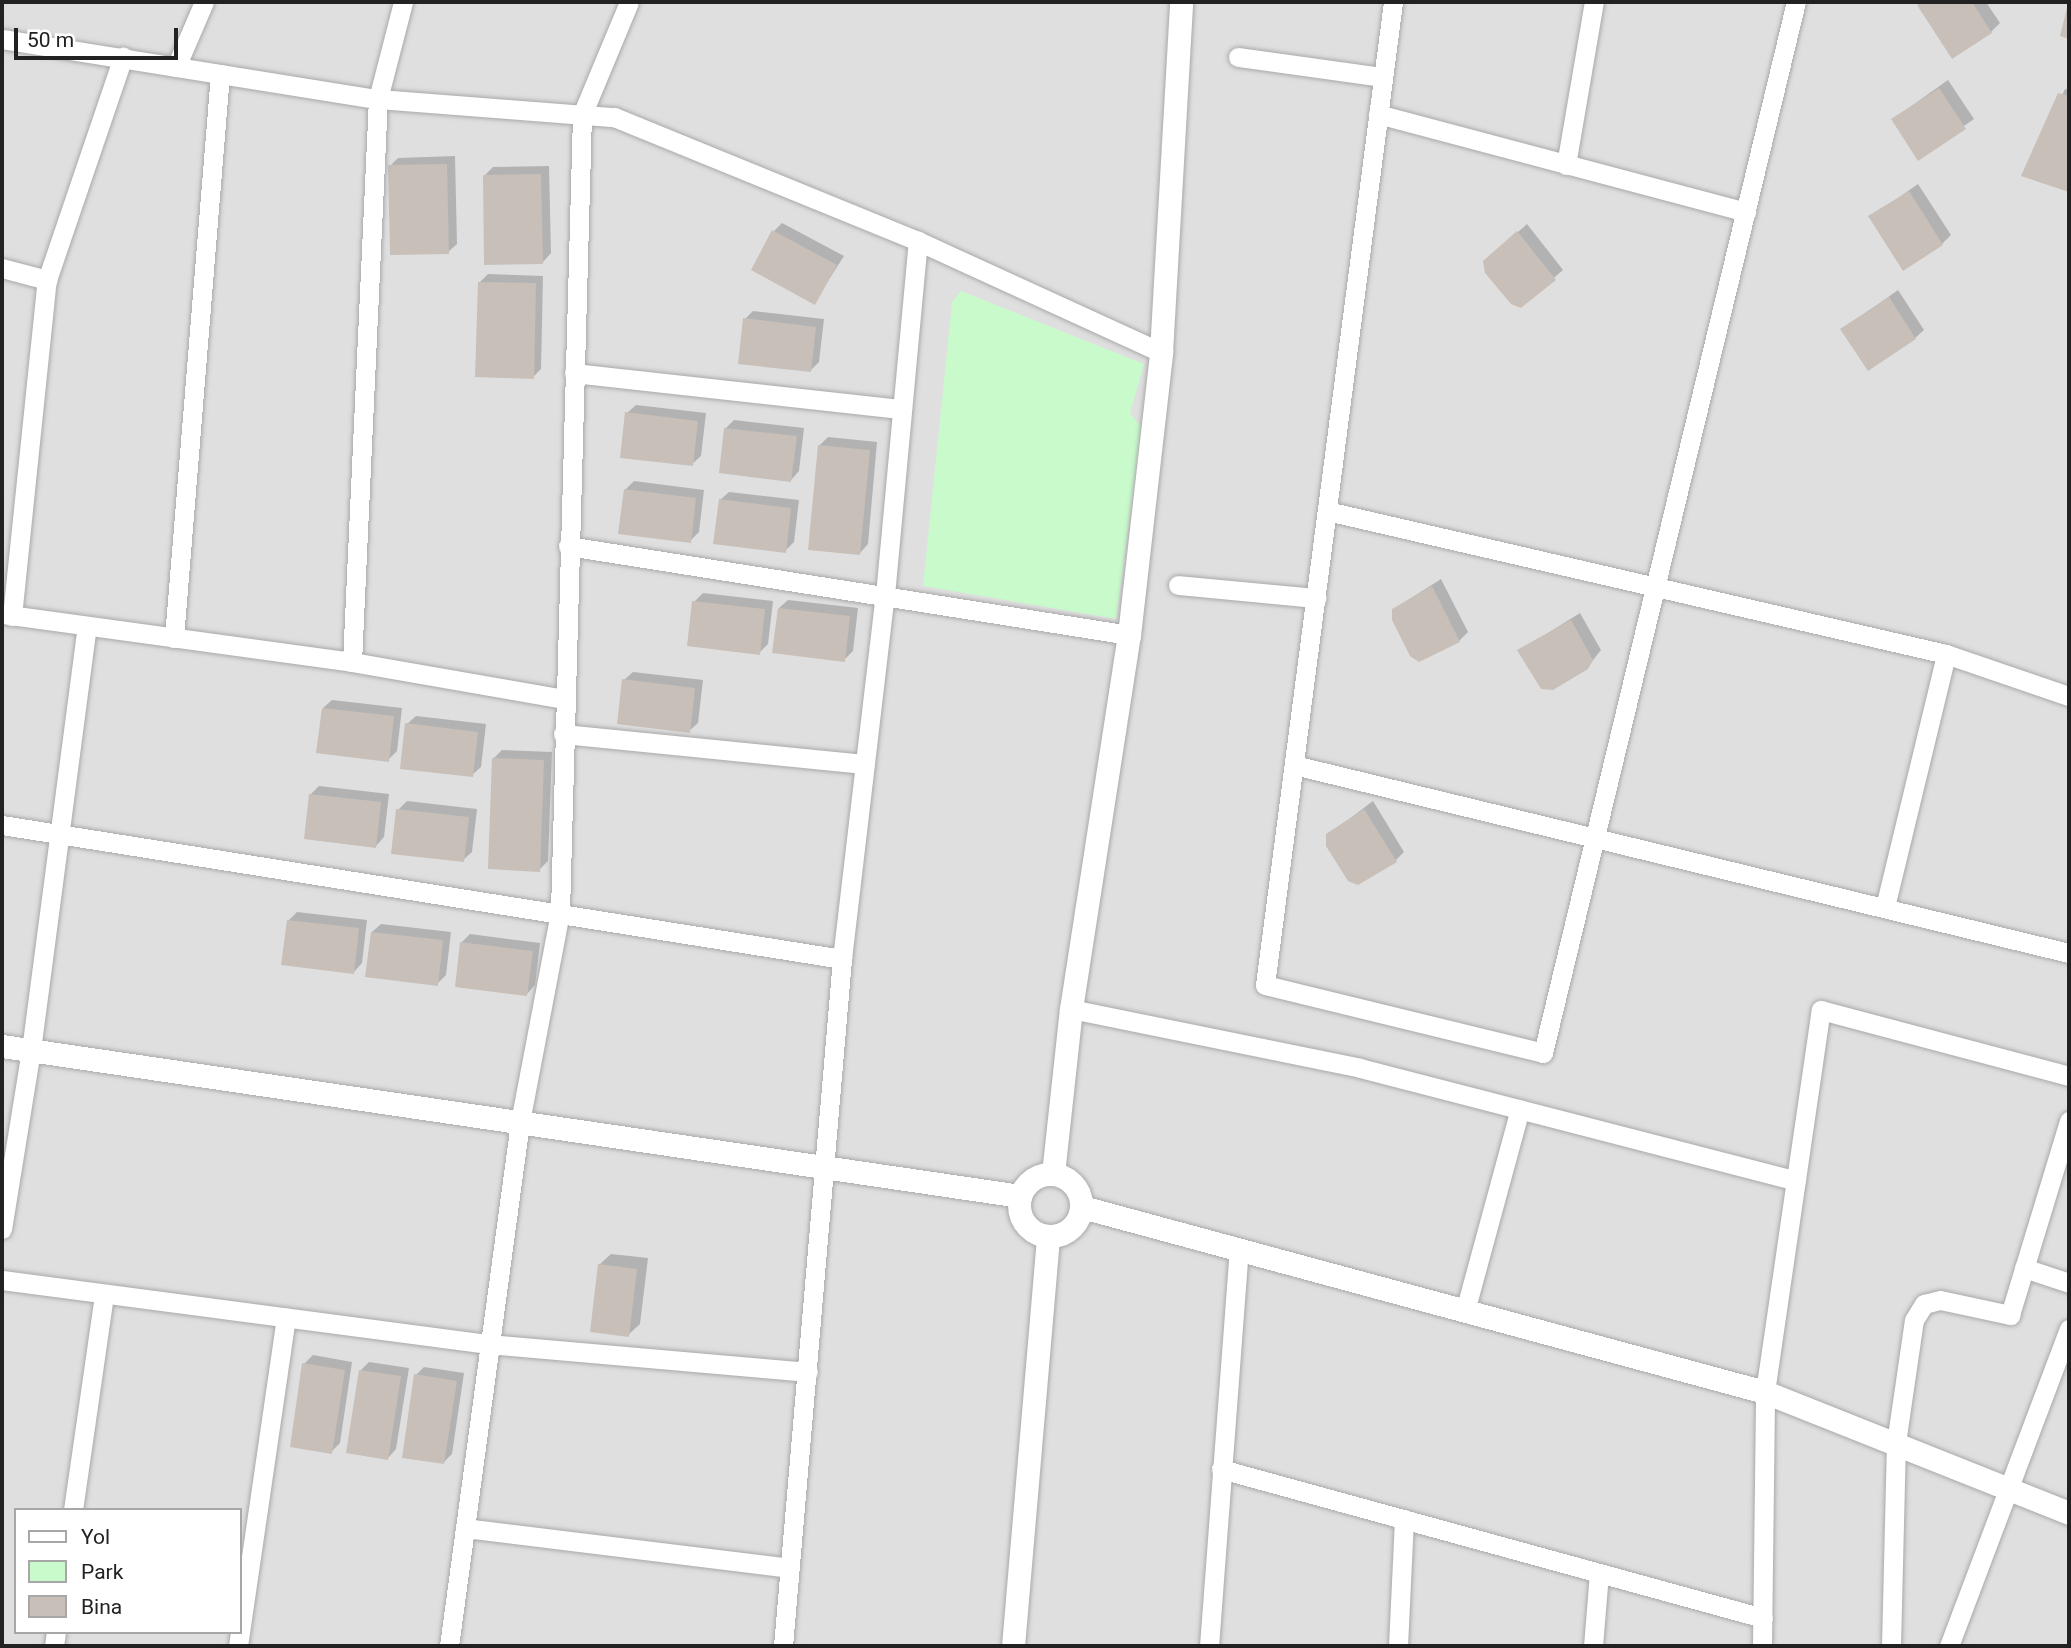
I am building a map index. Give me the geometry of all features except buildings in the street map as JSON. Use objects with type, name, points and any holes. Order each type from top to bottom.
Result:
[{"type":"street","points":[[176,67],[204,2]]},
{"type":"street","points":[[352,662],[378,99],[403,2]]},
{"type":"street","points":[[449,1646],[520,1122],[560,912],[563,699],[582,115],[629,2]]},
{"type":"street","points":[[1053,1174],[1071,1009],[1129,635],[1161,352],[1181,2]]},
{"type":"street","points":[[1393,2],[1265,985],[1543,1053],[1796,2]]},
{"type":"street","points":[[1566,165],[1594,2]]},
{"type":"street","points":[[2,39],[378,99],[614,117],[918,241],[1161,352]]},
{"type":"street","points":[[123,57],[47,280],[7,615],[352,662],[563,699]]},
{"type":"street","points":[[1238,57],[1383,77]]},
{"type":"street","points":[[174,638],[220,74]]},
{"type":"street","points":[[1378,114],[1746,212]]},
{"type":"street","points":[[783,1646],[827,1166],[842,959],[885,595],[918,241]]},
{"type":"street","points":[[2,268],[47,280]]},
{"type":"street","points":[[574,373],[902,409]]},
{"type":"street","points":[[1327,511],[1946,653],[2069,696]]},
{"type":"street","points":[[568,546],[1129,635]]},
{"type":"street","points":[[1178,585],[1315,598]]},
{"type":"street","points":[[2,1229],[31,1050],[88,626]]},
{"type":"street","points":[[1885,907],[1946,653]]},
{"type":"street","points":[[563,734],[865,764]]},
{"type":"street","points":[[1294,765],[1596,835],[2069,953]]},
{"type":"street","points":[[2,825],[842,959]]},
{"type":"street","points":[[1071,1009],[1360,1068],[1796,1181]]},
{"type":"street","points":[[1762,1646],[1765,1392],[1821,1010],[2069,1076]]},
{"type":"street","points":[[2,1046],[1020,1196]]},
{"type":"street","points":[[1465,1311],[1520,1109]]},
{"type":"street","points":[[1891,1646],[1896,1443],[1914,1320],[1919,1308],[1940,1300],[2010,1315],[2069,1121]]},
{"type":"street","points":[[1053,1174],[1071,1181],[1082,1207],[1075,1226],[1048,1237],[1024,1223],[1020,1196],[1032,1179],[1053,1174]]},
{"type":"street","points":[[1082,1207],[1765,1392],[2009,1486],[2069,1514]]},
{"type":"street","points":[[1013,1646],[1048,1237]]},
{"type":"street","points":[[1209,1646],[1239,1250]]},
{"type":"street","points":[[2024,1268],[2069,1283]]},
{"type":"street","points":[[2,1280],[489,1344],[808,1372]]},
{"type":"street","points":[[73,1508],[104,1294]]},
{"type":"street","points":[[242,1619],[286,1317]]},
{"type":"street","points":[[1949,1646],[2069,1329]]},
{"type":"street","points":[[1221,1469],[1763,1618]]},
{"type":"street","points":[[1398,1646],[1404,1519]]},
{"type":"street","points":[[465,1528],[790,1568]]},
{"type":"street","points":[[1593,1646],[1599,1573]]},
{"type":"shaded area","points":[[2,2],[2069,2],[2069,1646],[2,1646]]},
{"type":"green space","points":[[961,291],[1144,364],[1130,414],[1142,427],[1116,619],[923,586],[952,302]]}]
